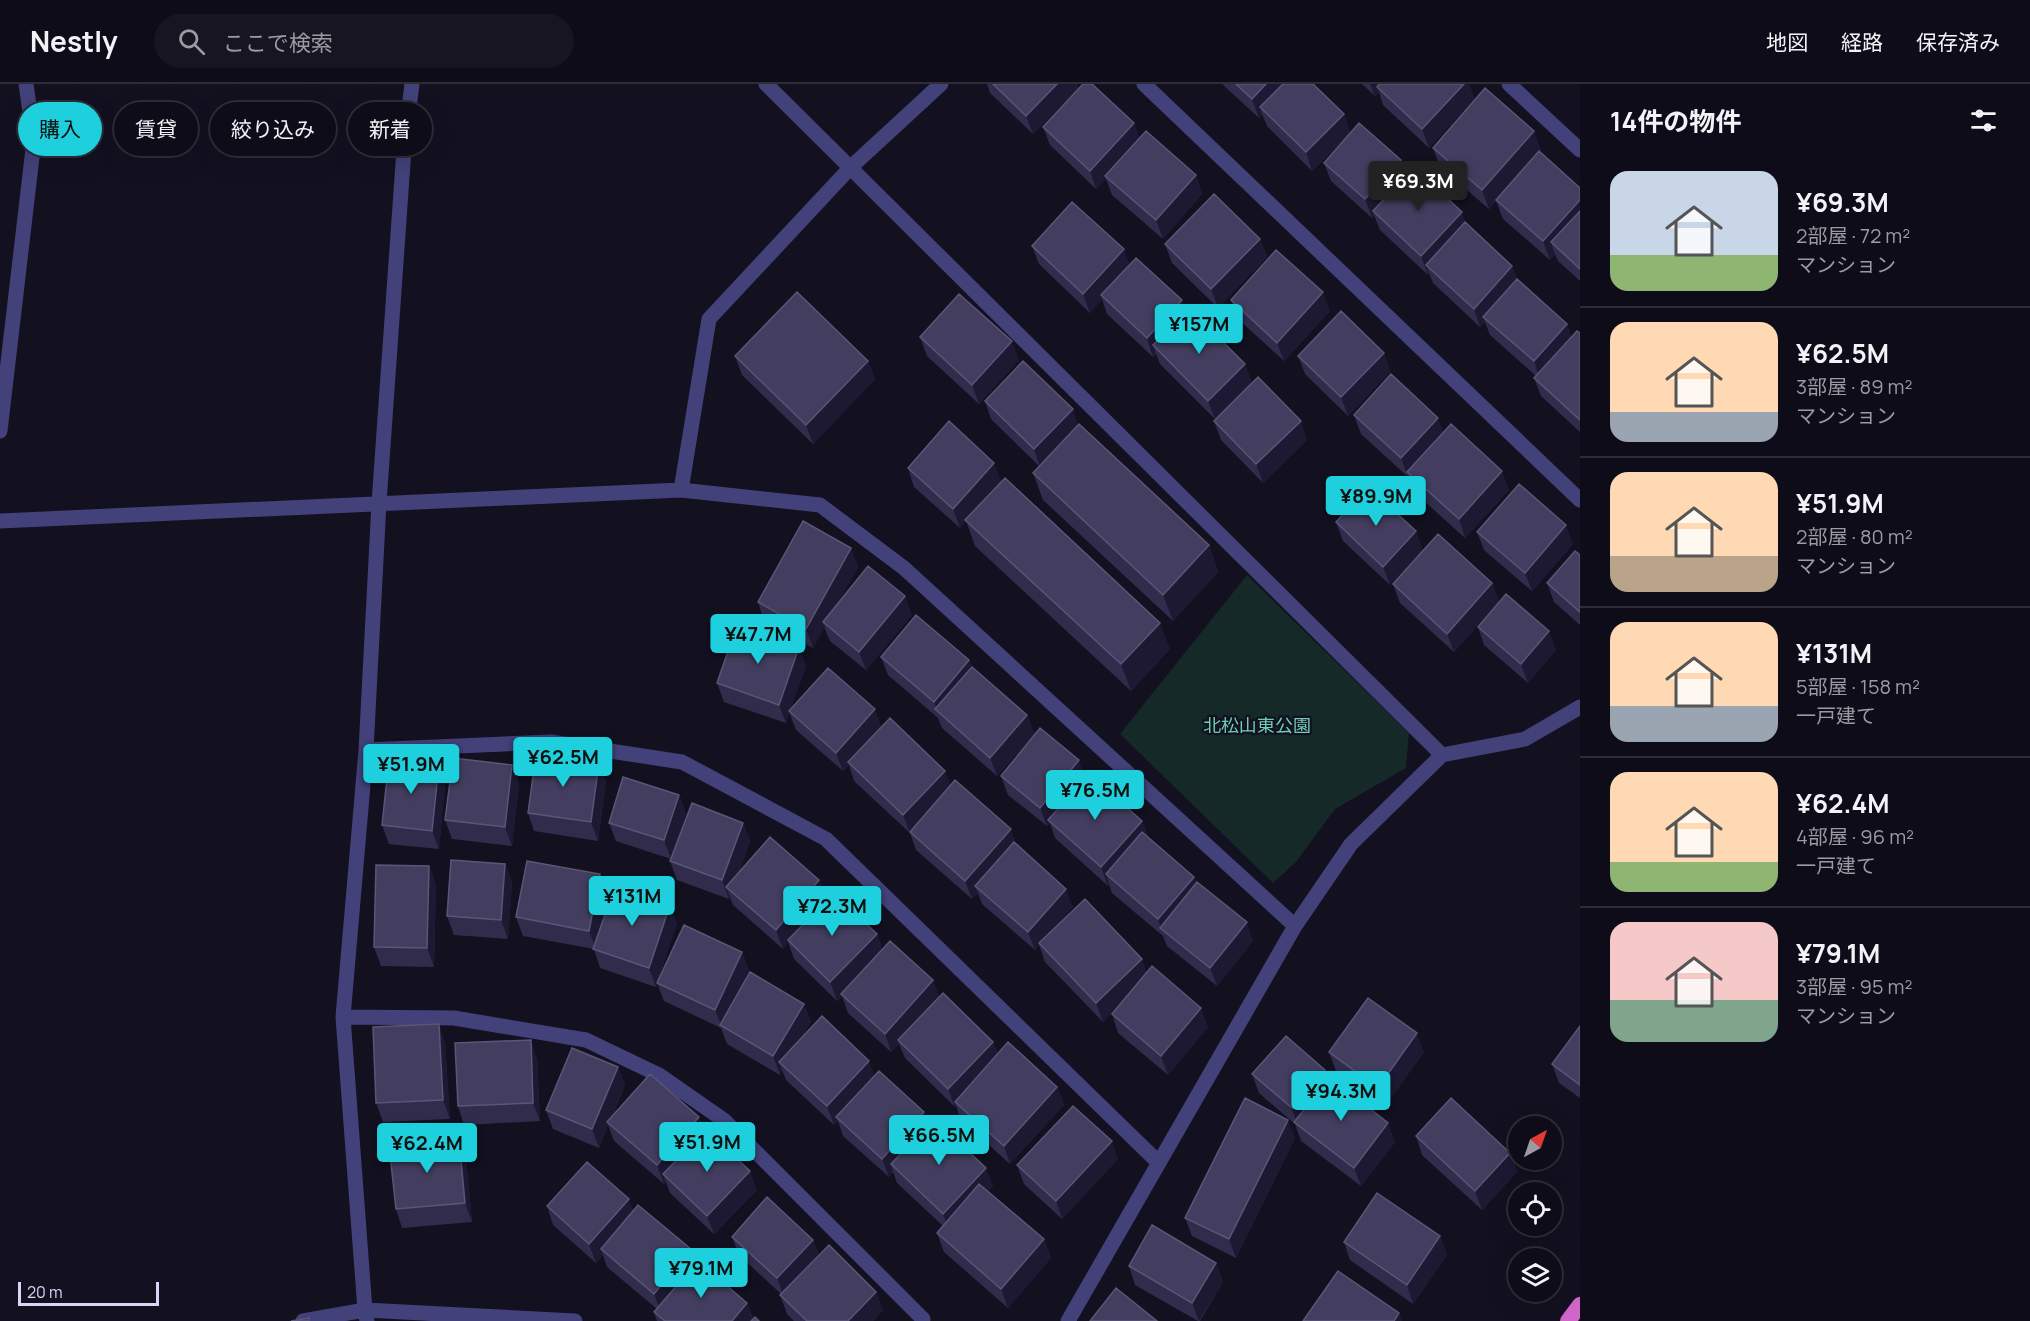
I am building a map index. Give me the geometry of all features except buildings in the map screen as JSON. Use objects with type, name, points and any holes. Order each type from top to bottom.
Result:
[{"type":"highway","points":[[1568,1321],[1580,1305]]},
{"type":"street","points":[[0,431],[34,140],[26,84]]},
{"type":"street","points":[[366,1316],[343,1017],[366,750],[379,503],[404,149],[412,84]]},
{"type":"street","points":[[766,84],[1442,755]]},
{"type":"street","points":[[681,490],[709,319],[851,167],[941,84]]},
{"type":"street","points":[[1144,84],[1580,500]]},
{"type":"street","points":[[1509,84],[1580,150]]},
{"type":"street","points":[[0,521],[681,490],[820,505],[904,568],[1295,926]]},
{"type":"street","points":[[1068,1321],[1295,926],[1351,844],[1442,755],[1526,739],[1580,707]]},
{"type":"street","points":[[366,750],[551,742],[682,762],[826,839],[1159,1163]]},
{"type":"street","points":[[343,1017],[454,1018],[586,1040],[660,1075],[725,1121],[923,1320]]},
{"type":"street","points":[[303,1321],[366,1316],[575,1321]]},
{"type":"green space","name":"北松山東公園","points":[[1247,575],[1409,733],[1406,768],[1335,809],[1296,862],[1273,883],[1120,734]]}]
